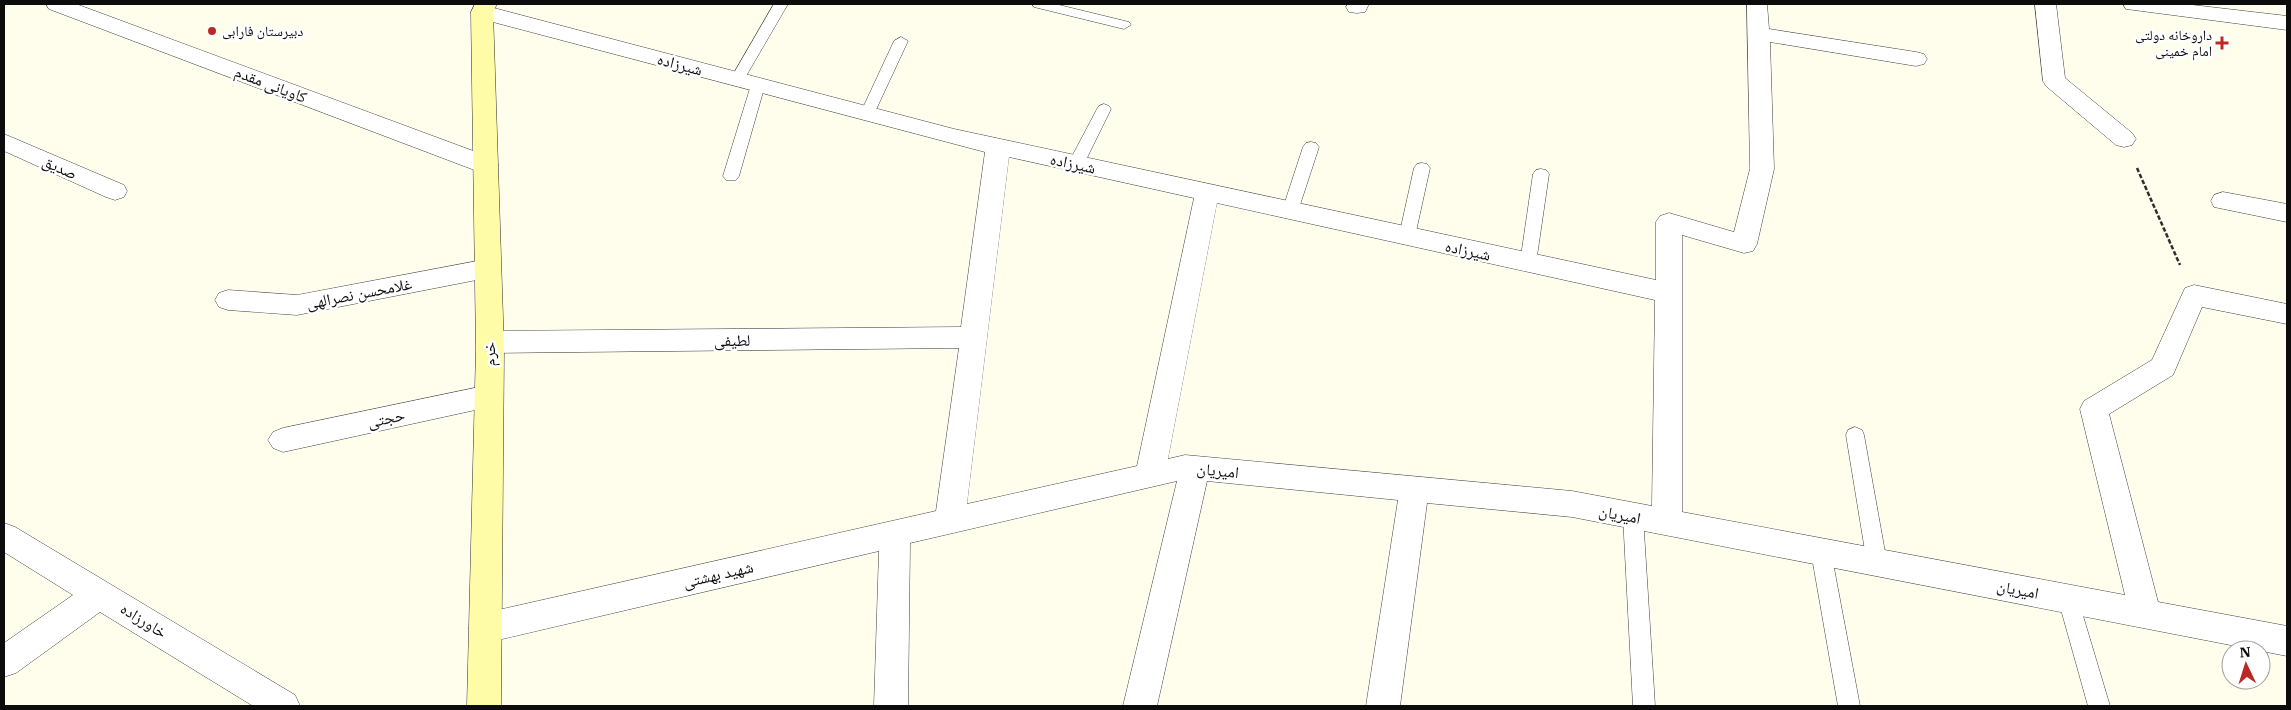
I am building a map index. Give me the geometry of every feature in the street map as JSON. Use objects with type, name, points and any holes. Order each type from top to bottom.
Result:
[{"type":"street","name":"کاویانی مقدم","points":[[57,4],[486,165]]},
{"type":"street","points":[[1666,522],[1669,222],[1744,244],[1762,169],[1757,4]]},
{"type":"street","points":[[2045,4],[2054,80],[2124,139]]},
{"type":"street","points":[[2134,4],[2287,23]]},
{"type":"street","name":"خرم","points":[[484,8],[490,342],[484,706]]},
{"type":"street","name":"شیرزاده","points":[[484,8],[748,82],[998,147],[1668,293]]},
{"type":"street","points":[[1759,34],[1916,59]]},
{"type":"street","name":"صدیق","points":[[4,142],[116,191]]},
{"type":"street","points":[[950,521],[998,147]]},
{"type":"street","points":[[1150,475],[1208,193]]},
{"type":"street","points":[[2223,201],[2287,213]]},
{"type":"street","name":"غلامحسن نصرالهی","points":[[228,300],[297,305],[488,268]]},
{"type":"street","points":[[2145,614],[2094,410],[2163,367],[2194,295],[2287,314]]},
{"type":"street","name":"لطیفی","points":[[490,342],[974,337]]},
{"type":"street","name":"حجتی","points":[[283,440],[489,396]]},
{"type":"street","name":"امیریان","points":[[950,521],[1185,467],[1572,504],[2287,641]]},
{"type":"street","points":[[1140,706],[1195,468]]},
{"type":"street","points":[[1383,706],[1414,490]]},
{"type":"street","name":"شهید بهشتی","points":[[485,628],[950,521]]},
{"type":"street","points":[[891,706],[895,534]]},
{"type":"street","name":"خاورزاده","points":[[4,536],[283,706]]},
{"type":"street","points":[[4,662],[100,594]]},
{"type":"lane","points":[[732,176],[748,82],[781,4]]},
{"type":"lane","points":[[1039,4],[1124,25]]},
{"type":"lane","points":[[867,114],[901,41]]},
{"type":"lane","points":[[1076,164],[1104,109]]},
{"type":"lane","points":[[1290,211],[1311,148]]},
{"type":"lane","points":[[1407,236],[1422,168]]},
{"type":"lane","points":[[1528,263],[1542,174]]},
{"type":"lane","points":[[1855,435],[1877,563]]},
{"type":"lane","points":[[1633,516],[1644,706]]},
{"type":"lane","points":[[1821,552],[1850,706]]},
{"type":"lane","points":[[2068,599],[2099,706]]},
{"type":"path","points":[[2124,139],[2194,295]]},
{"type":"place","name":"دبیرستان فارابی","points":[[212,31]]},
{"type":"place","name":"داروخانه دولتی امام خمینی","points":[[2222,43]]}]
